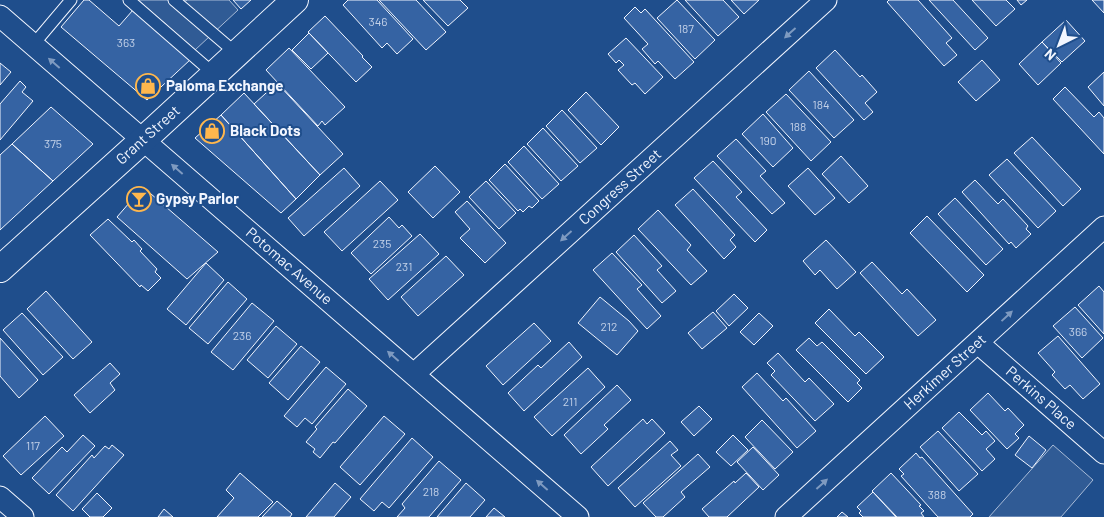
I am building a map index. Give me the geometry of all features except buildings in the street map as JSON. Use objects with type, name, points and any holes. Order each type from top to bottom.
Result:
[{"type":"street","name":"Grant Street","points":[[0,269],[294,0]]},
{"type":"street","name":"Congress Street","points":[[414,374],[826,0]]},
{"type":"street","name":"Potomac Avenue","points":[[0,16],[578,517]]},
{"type":"street","name":"Herkimer Street","points":[[786,517],[1104,227]]},
{"type":"street","name":"Perkins Place","points":[[978,343],[1104,453]]},
{"type":"street","points":[[0,497],[23,517]]},
{"type":"lane","points":[[34,45],[72,0]]},
{"type":"lane","points":[[129,0],[214,74]]},
{"type":"lane","points":[[174,0],[237,54]]},
{"type":"shaded area","points":[[138,0],[229,0],[238,10],[195,50]]},
{"type":"shaded area","points":[[1053,445],[1093,480],[1061,517],[989,517]]},
{"type":"place","name":"Paloma Exchange","points":[[148,86]]},
{"type":"place","name":"Black Dots","points":[[212,131]]},
{"type":"place","name":"Gypsy Parlor","points":[[139,199]]}]
